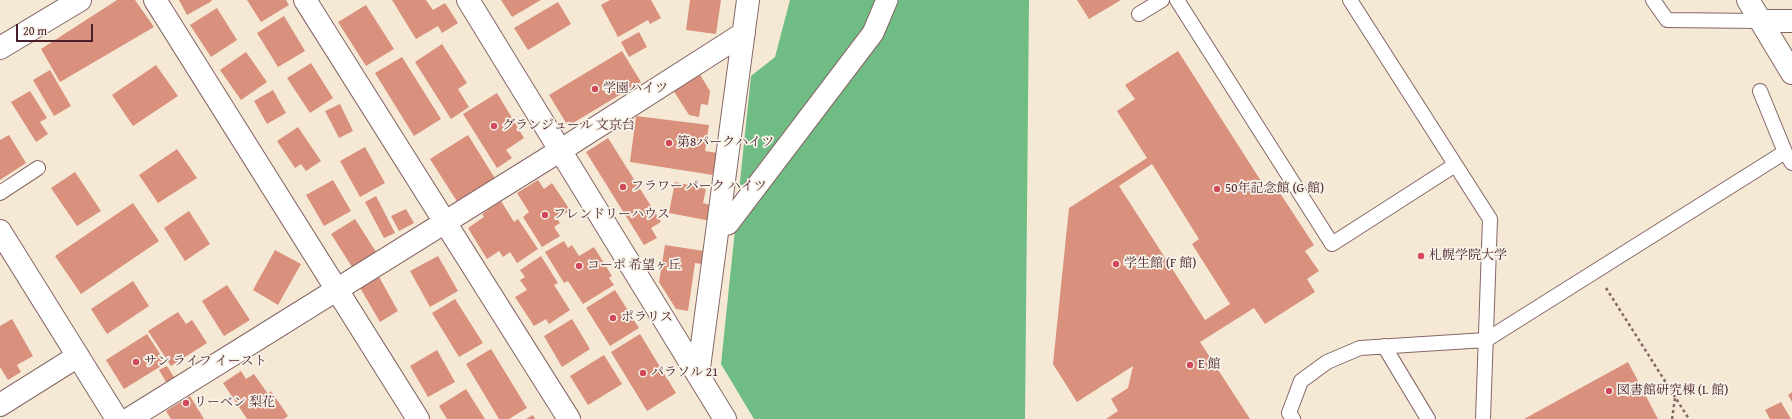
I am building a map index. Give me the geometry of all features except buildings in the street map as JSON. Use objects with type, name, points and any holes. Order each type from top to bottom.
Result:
[{"type":"street","points":[[0,48],[80,0]]},
{"type":"street","points":[[155,0],[418,419]]},
{"type":"street","points":[[305,0],[570,419]]},
{"type":"street","points":[[468,0],[725,419]]},
{"type":"street","points":[[698,375],[748,0]]},
{"type":"street","points":[[728,224],[873,34],[887,0]]},
{"type":"street","points":[[1748,0],[1792,73]]},
{"type":"street","points":[[1761,21],[1792,21]]},
{"type":"street","points":[[129,419],[444,221],[561,150],[744,33]]},
{"type":"street","points":[[0,233],[117,419]]},
{"type":"street","points":[[0,405],[78,356]]},
{"type":"lane","points":[[1139,14],[1162,0]]},
{"type":"lane","points":[[1177,0],[1332,244],[1455,165]]},
{"type":"lane","points":[[1350,0],[1490,219],[1483,419]]},
{"type":"lane","points":[[1653,0],[1667,20],[1761,21]]},
{"type":"lane","points":[[1293,419],[1289,413],[1301,381],[1327,362],[1360,348],[1486,340],[1596,271],[1788,158],[1760,91]]},
{"type":"lane","points":[[0,193],[38,168]]},
{"type":"lane","points":[[1384,346],[1428,419]]},
{"type":"path","points":[[1596,271],[1689,419]]},
{"type":"path","points":[[1672,419],[1675,397]]},
{"type":"green space","points":[[790,0],[1029,0],[1025,419],[754,419],[721,364],[751,76],[775,57]]},
{"type":"place","name":"学園ハイツ","points":[[595,89]]},
{"type":"place","name":"グランジュール 文京台","points":[[494,126]]},
{"type":"place","name":"第8パークハイツ","points":[[669,143]]},
{"type":"place","name":"フラワー パーク ハイツ","points":[[623,187]]},
{"type":"place","name":"50年記念館 (G 館)","points":[[1217,189]]},
{"type":"place","name":"フレンドリーハウス","points":[[545,215]]},
{"type":"place","name":"札幌学院大学","points":[[1421,256]]},
{"type":"place","name":"学生館 (F 館)","points":[[1116,264]]},
{"type":"place","name":"コーポ 希望ヶ丘","points":[[579,266]]},
{"type":"place","name":"ポラリス","points":[[613,318]]},
{"type":"place","name":"サン ライフ イースト","points":[[136,362]]},
{"type":"place","name":"E 館","points":[[1190,365]]},
{"type":"place","name":"パラソル 21","points":[[643,373]]},
{"type":"place","name":"図書館研究棟 (L 館)","points":[[1609,391]]},
{"type":"place","name":"リーベン 梨花","points":[[186,403]]}]
